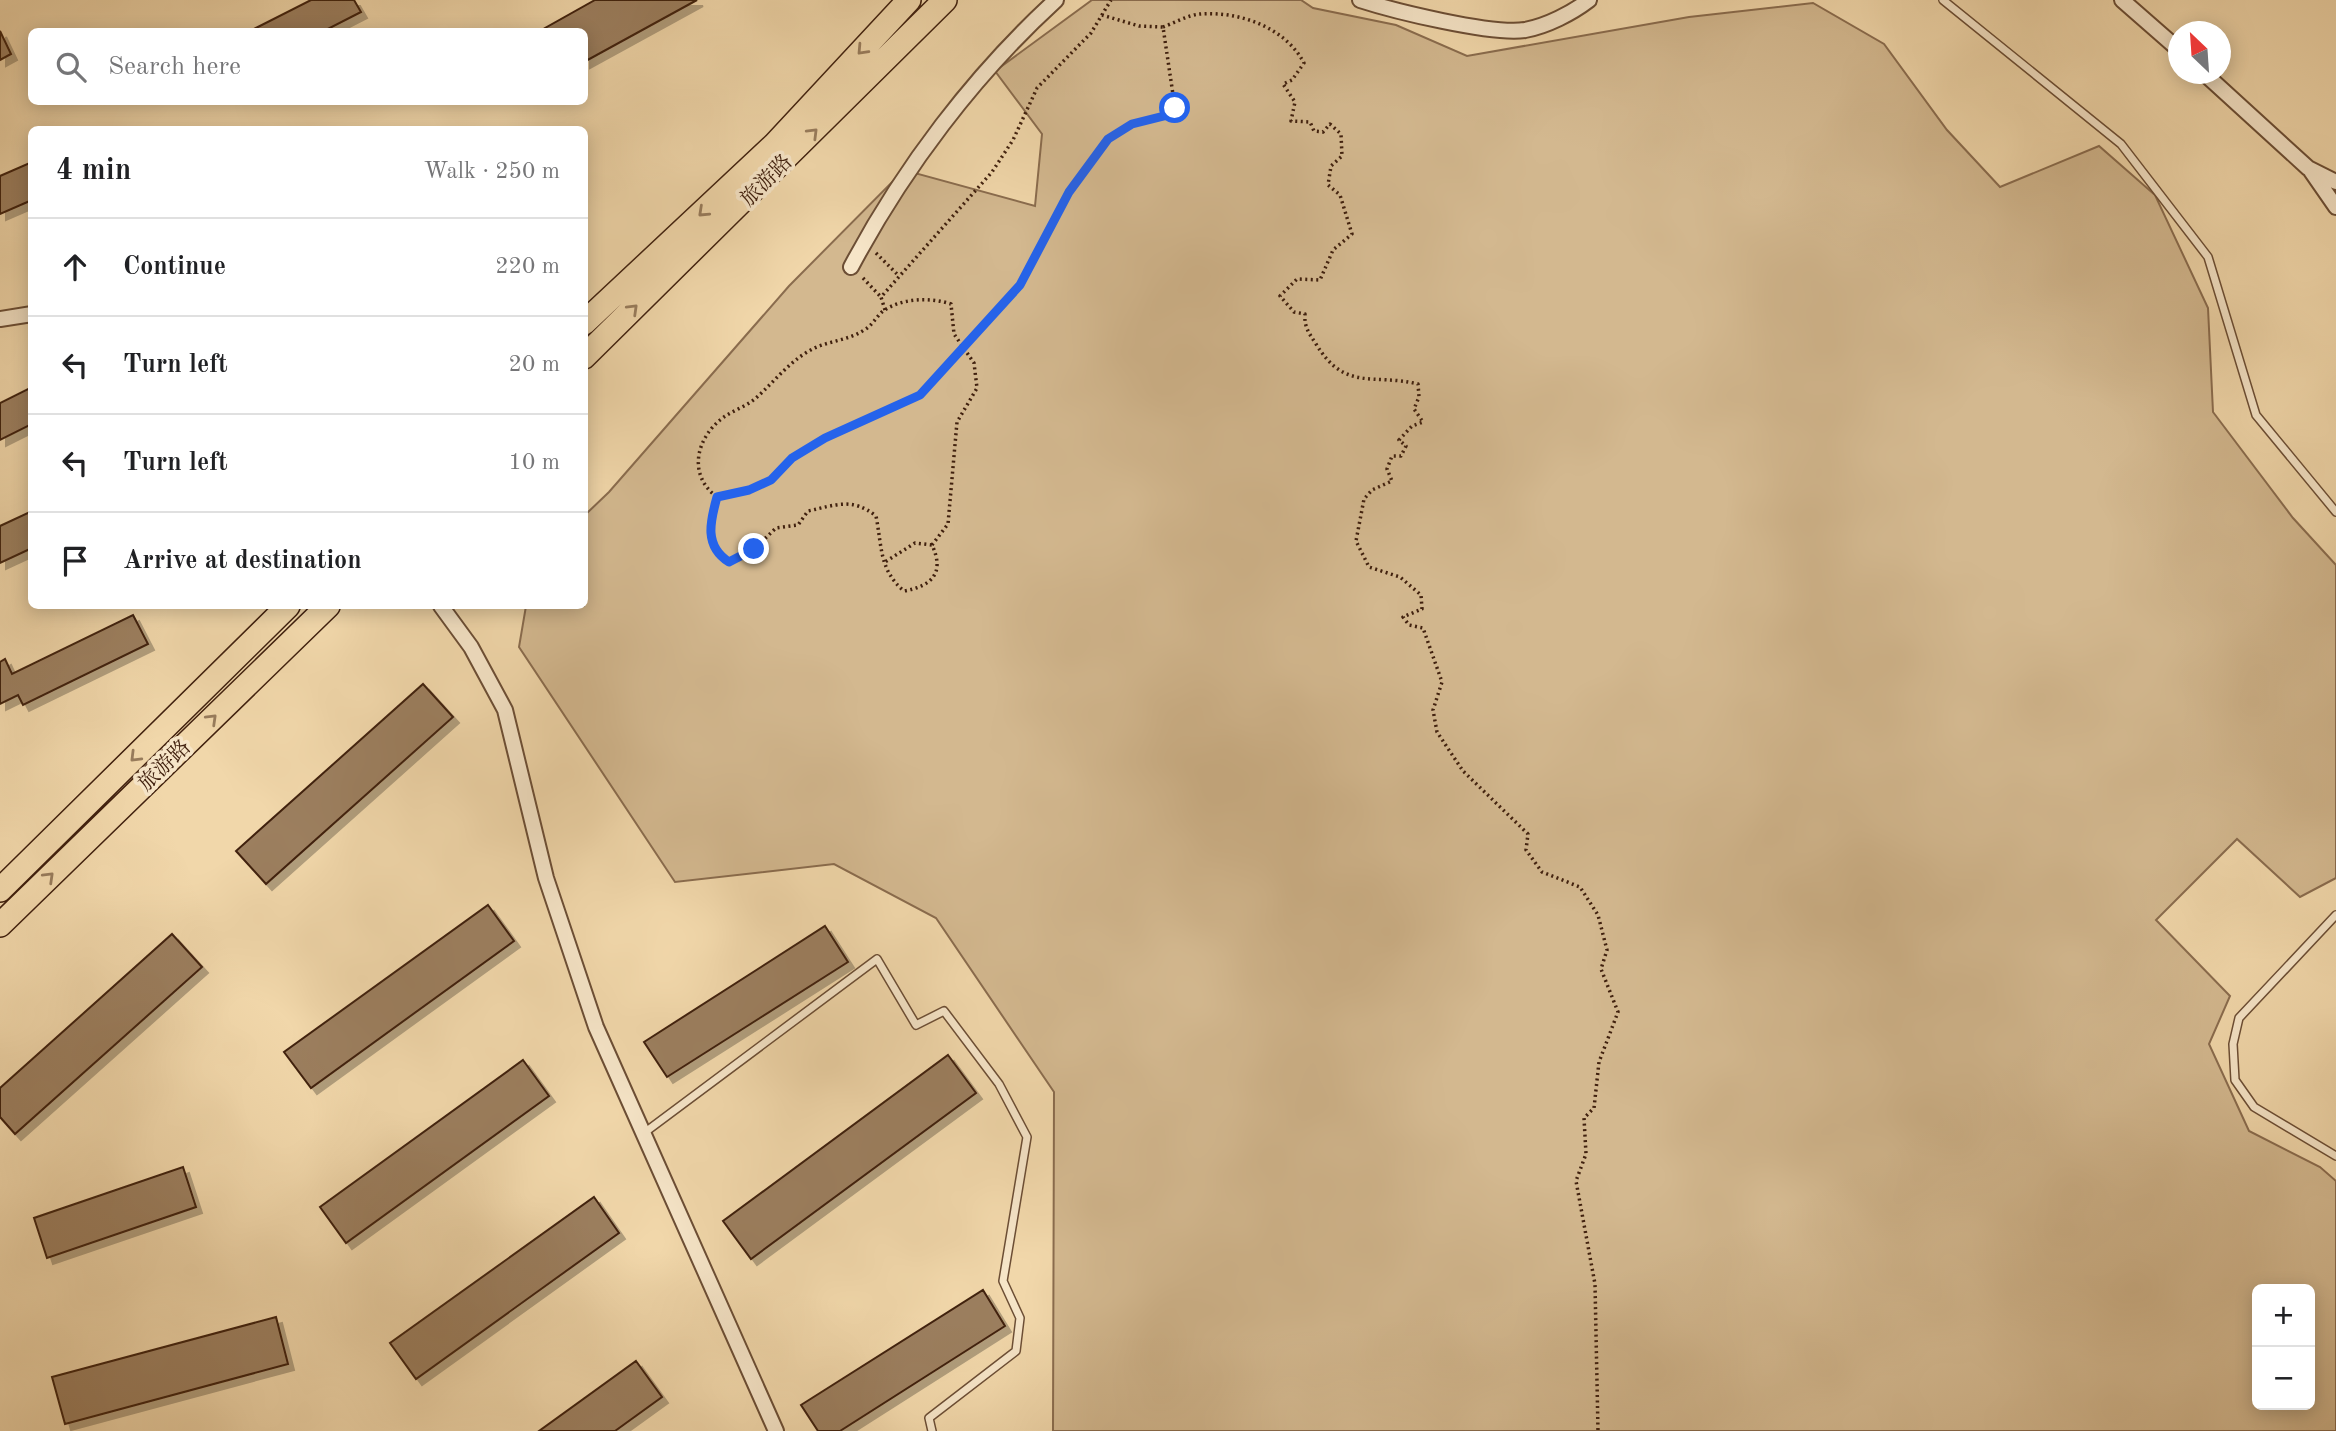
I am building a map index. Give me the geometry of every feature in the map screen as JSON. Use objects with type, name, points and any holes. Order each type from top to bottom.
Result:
[{"type":"main road","name":"旅游路","points":[[588,319],[774,145],[909,0]]},
{"type":"main road","name":"旅游路","points":[[588,353],[945,0]]},
{"type":"main road","name":"旅游路","points":[[0,890],[285,609]]},
{"type":"main road","name":"旅游路","points":[[0,925],[325,609]]},
{"type":"street","points":[[851,267],[878,216],[958,106],[1016,37],[1056,0]]},
{"type":"street","points":[[1360,0],[1477,26],[1525,30],[1573,12],[1589,0]]},
{"type":"street","points":[[2122,0],[2168,40]]},
{"type":"street","points":[[2216,84],[2308,168],[2336,207]]},
{"type":"street","points":[[2308,168],[2336,182]]},
{"type":"street","points":[[0,319],[28,315]]},
{"type":"street","points":[[443,609],[471,647],[505,710],[546,878],[596,1027],[776,1431]]},
{"type":"lane","points":[[1943,0],[2121,144],[2208,257],[2256,415],[2336,512]]},
{"type":"lane","points":[[2336,915],[2239,1018],[2233,1044],[2235,1080],[2255,1107],[2336,1156]]},
{"type":"lane","points":[[643,1133],[877,959],[916,1025],[944,1011],[999,1084],[1027,1138],[1003,1281],[1020,1318],[1016,1351],[929,1418],[932,1431]]},
{"type":"path","points":[[881,297],[992,172],[1013,140],[1037,88],[1073,53],[1111,0]]},
{"type":"path","points":[[1102,15],[1139,26],[1163,27],[1199,14],[1250,20],[1275,31],[1295,46],[1304,62],[1292,80],[1283,84],[1295,102],[1291,121],[1310,122],[1314,131],[1323,132],[1330,124],[1341,134],[1342,156],[1331,166],[1328,185],[1340,195],[1352,234],[1334,250],[1320,280],[1297,279],[1280,296],[1294,312],[1305,314],[1304,325],[1323,355],[1341,373],[1373,380],[1401,380],[1418,384],[1419,397],[1414,409],[1423,422],[1412,426],[1399,440],[1406,446],[1401,456],[1392,456],[1387,469],[1392,481],[1372,490],[1364,499],[1356,541],[1369,567],[1400,577],[1421,595],[1422,609],[1403,617],[1409,625],[1423,628],[1442,682],[1433,710],[1437,732],[1463,771],[1528,834],[1527,850],[1542,872],[1580,887],[1598,915],[1606,950],[1601,969],[1618,1012],[1599,1062],[1594,1108],[1584,1118],[1586,1154],[1576,1181],[1595,1284],[1598,1431]]},
{"type":"path","points":[[932,545],[948,524],[957,422],[977,388],[974,363],[962,349],[954,334],[951,304],[934,299],[910,301],[885,310],[864,330],[809,351],[782,371],[754,400],[723,417],[705,435],[697,456],[698,474],[707,490],[717,497],[749,490],[771,480],[792,458],[825,438],[920,395],[962,349],[1020,285],[1069,192],[1108,139],[1132,124],[1164,116],[1175,108],[1163,27]]},
{"type":"path","points":[[864,242],[899,276]]},
{"type":"path","points":[[851,267],[881,297],[885,310]]},
{"type":"path","points":[[717,497],[709,528],[718,555],[729,562],[754,549],[776,528],[798,526],[808,511],[844,503],[862,505],[876,516],[881,541],[880,554],[890,580],[904,591],[923,587],[935,574],[939,560],[932,545]]},
{"type":"path","points":[[885,562],[915,543],[932,545]]},
{"type":"shaded area","points":[[1092,0],[1301,0],[1313,8],[1396,25],[1467,56],[1689,17],[1813,3],[1884,44],[1947,130],[2000,187],[2099,146],[2155,195],[2208,308],[2213,412],[2293,518],[2336,565],[2336,878],[2300,897],[2237,839],[2156,920],[2230,996],[2209,1044],[2249,1131],[2320,1167],[2336,1181],[2336,1431],[1053,1431],[1054,1092],[936,918],[834,864],[675,882],[519,647],[525,609],[588,609],[588,512],[609,492],[789,286],[904,170],[1035,206],[1042,134],[995,71]]},
{"type":"building","points":[[311,0],[354,0],[361,12],[330,28],[256,28]]},
{"type":"building","points":[[595,0],[697,0],[588,60],[588,28],[545,28]]},
{"type":"building","points":[[0,31],[11,54],[0,60]]},
{"type":"building","points":[[28,164],[28,202],[0,214],[0,176]]},
{"type":"building","points":[[28,389],[28,426],[0,440],[0,403]]},
{"type":"building","points":[[28,513],[28,550],[0,563],[0,526]]},
{"type":"building","points":[[133,615],[148,644],[23,705],[18,695],[0,704],[0,662],[5,659],[12,674]]},
{"type":"building","points":[[423,684],[453,717],[266,884],[236,851]]},
{"type":"building","points":[[488,905],[514,941],[311,1088],[284,1052]]},
{"type":"building","points":[[825,926],[848,962],[667,1077],[644,1042]]},
{"type":"building","points":[[172,934],[202,967],[15,1134],[0,1117],[0,1088]]},
{"type":"building","points":[[948,1055],[976,1093],[751,1259],[723,1221]]},
{"type":"building","points":[[523,1060],[549,1096],[346,1243],[320,1207]]},
{"type":"building","points":[[183,1167],[196,1207],[47,1258],[34,1218]]},
{"type":"building","points":[[594,1197],[619,1233],[416,1379],[390,1343]]},
{"type":"building","points":[[983,1290],[1005,1326],[840,1431],[818,1431],[801,1405]]},
{"type":"building","points":[[276,1317],[288,1364],[65,1424],[52,1377]]},
{"type":"building","points":[[636,1361],[662,1397],[615,1431],[539,1431]]},
{"type":"route","points":[[754,549],[729,562],[718,555],[709,528],[717,497],[749,490],[771,480],[792,458],[825,438],[920,395],[1020,285],[1069,192],[1108,139],[1132,124],[1164,116],[1175,108]]}]
